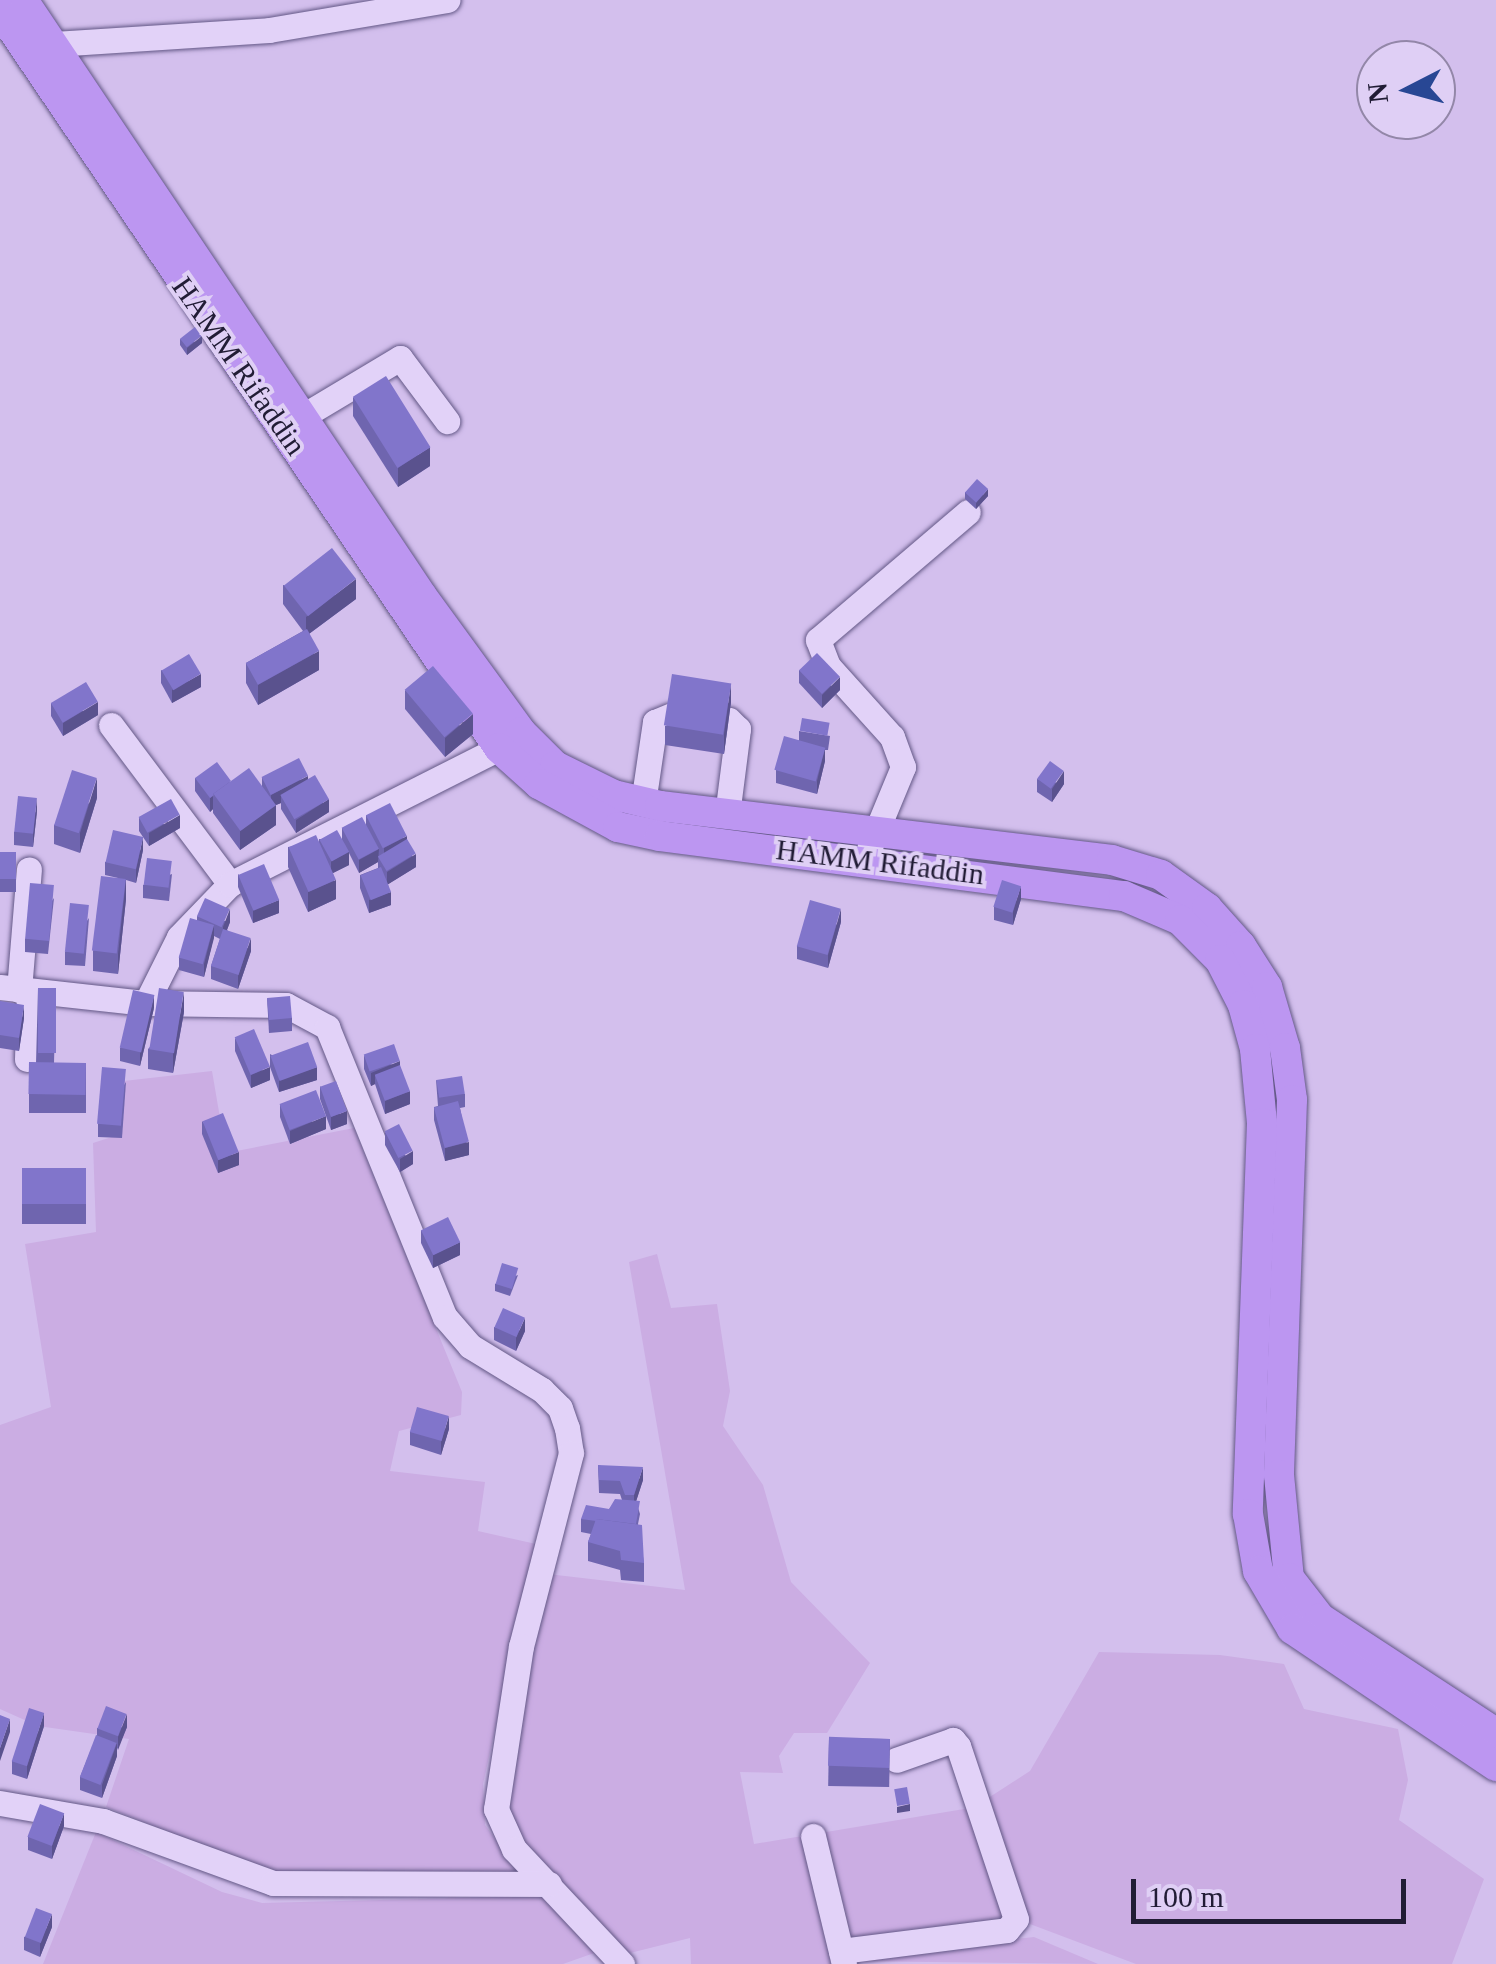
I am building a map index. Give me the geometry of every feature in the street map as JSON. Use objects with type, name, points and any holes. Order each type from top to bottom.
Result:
[{"type":"main road","name":"HAMM Rifaddin","points":[[22,0],[302,416],[332,480],[499,748],[538,784],[618,827],[1112,860],[1161,876],[1207,908],[1241,946],[1267,988],[1285,1048],[1292,1100],[1279,1475],[1290,1578],[1320,1618],[1496,1733]]},
{"type":"main road","name":"HAMM Rifaddin","points":[[0,11],[9,44],[521,732],[577,780],[643,803],[727,814],[1124,896],[1180,920],[1220,960],[1243,1005],[1255,1049],[1262,1123],[1248,1514],[1258,1571],[1292,1629],[1496,1766]]},
{"type":"street","points":[[54,44],[269,30],[447,0]]},
{"type":"street","points":[[302,416],[400,358],[447,421]]},
{"type":"street","points":[[870,846],[903,767],[892,737],[828,666],[818,640],[968,512]]},
{"type":"street","points":[[643,803],[655,722],[670,716]]},
{"type":"street","points":[[727,814],[738,729],[729,720]]},
{"type":"street","points":[[110,725],[230,884]]},
{"type":"street","points":[[146,1003],[179,937],[230,884],[499,748]]},
{"type":"street","points":[[26,1059],[16,990],[30,869]]},
{"type":"street","points":[[16,990],[146,1003],[286,1005],[326,1027],[446,1317],[470,1346],[560,1408],[571,1453],[521,1646],[496,1786],[496,1809],[514,1849],[622,1964]]},
{"type":"street","points":[[813,1836],[842,1958],[1007,1930],[1016,1919],[958,1746],[942,1742],[896,1760]]},
{"type":"street","points":[[0,1804],[103,1821],[272,1883],[549,1884]]},
{"type":"shaded area","points":[[212,1071],[226,1153],[354,1128],[462,1392],[461,1415],[399,1431],[390,1471],[485,1482],[478,1531],[536,1544],[483,1784],[485,1825],[522,1876],[266,1871],[106,1807],[129,1739],[38,1726],[0,1709],[0,1425],[51,1407],[25,1244],[96,1232],[93,1143],[118,1135],[115,1082]]},
{"type":"shaded area","points":[[657,1254],[671,1308],[717,1304],[730,1391],[723,1426],[763,1485],[791,1582],[870,1663],[827,1733],[794,1733],[779,1756],[783,1773],[740,1772],[754,1844],[970,1808],[1002,1882],[1001,1918],[832,1947],[835,1964],[691,1964],[690,1938],[626,1954],[525,1846],[509,1814],[513,1748],[548,1574],[685,1590],[629,1262]]},
{"type":"shaded area","points":[[1099,1652],[1220,1655],[1284,1664],[1304,1709],[1398,1729],[1408,1780],[1399,1820],[1484,1879],[1452,1964],[1136,1964],[1022,1921],[982,1802],[1030,1771]]},
{"type":"shaded area","points":[[96,1832],[222,1892],[262,1903],[544,1896],[597,1952],[563,1964],[43,1964]]},
{"type":"shaded area","points":[[1034,1937],[1098,1964],[846,1961],[987,1942]]},
{"type":"building","points":[[195,327],[202,336],[187,347],[180,339]]},
{"type":"building","points":[[386,376],[431,447],[397,468],[353,397]]},
{"type":"building","points":[[977,479],[988,489],[976,502],[965,492]]},
{"type":"building","points":[[332,548],[356,579],[308,616],[284,586]]},
{"type":"building","points":[[307,629],[319,651],[258,685],[246,663]]},
{"type":"building","points":[[817,653],[840,677],[822,694],[799,670]]},
{"type":"building","points":[[189,654],[201,674],[173,690],[162,670]]},
{"type":"building","points":[[433,666],[473,713],[445,737],[405,690]]},
{"type":"building","points":[[672,674],[731,683],[723,735],[664,725]]},
{"type":"building","points":[[86,682],[98,702],[63,723],[51,703]]},
{"type":"building","points":[[802,718],[830,723],[827,736],[800,731]]},
{"type":"building","points":[[784,736],[825,748],[816,781],[774,770]]},
{"type":"building","points":[[299,758],[308,776],[271,795],[262,777]]},
{"type":"building","points":[[1050,761],[1064,771],[1051,789],[1037,779]]},
{"type":"building","points":[[217,762],[231,781],[210,798],[195,778]]},
{"type":"building","points":[[249,768],[276,805],[240,831],[213,794]]},
{"type":"building","points":[[72,770],[97,778],[79,833],[54,825]]},
{"type":"building","points":[[315,775],[329,799],[294,819],[280,795]]},
{"type":"building","points":[[18,796],[37,798],[33,834],[14,832]]},
{"type":"building","points":[[171,799],[180,815],[147,833],[139,817]]},
{"type":"building","points":[[390,803],[407,836],[383,848],[366,815]]},
{"type":"building","points":[[362,817],[379,849],[359,860],[342,828]]},
{"type":"building","points":[[113,830],[143,837],[136,869],[106,862]]},
{"type":"building","points":[[337,830],[349,852],[332,862],[320,840]]},
{"type":"building","points":[[316,835],[336,880],[309,892],[289,847]]},
{"type":"building","points":[[407,839],[416,854],[387,871],[378,857]]},
{"type":"building","points":[[0,852],[16,852],[16,879],[0,879]]},
{"type":"building","points":[[147,858],[172,861],[169,888],[144,885]]},
{"type":"building","points":[[264,864],[279,900],[253,911],[238,875]]},
{"type":"building","points":[[381,867],[391,892],[371,900],[361,875]]},
{"type":"building","points":[[101,876],[126,879],[117,953],[92,950]]},
{"type":"building","points":[[1002,880],[1021,886],[1012,913],[993,907]]},
{"type":"building","points":[[30,883],[54,885],[49,941],[25,939]]},
{"type":"building","points":[[205,898],[230,909],[222,927],[197,916]]},
{"type":"building","points":[[810,900],[841,909],[828,955],[797,946]]},
{"type":"building","points":[[70,903],[89,905],[84,954],[65,952]]},
{"type":"building","points":[[190,918],[214,925],[203,964],[179,957]]},
{"type":"building","points":[[223,929],[251,938],[239,975],[211,966]]},
{"type":"building","points":[[38,988],[56,988],[56,1053],[38,1053]]},
{"type":"building","points":[[159,988],[184,992],[174,1053],[149,1049]]},
{"type":"building","points":[[133,990],[154,995],[141,1052],[120,1047]]},
{"type":"building","points":[[290,996],[292,1018],[269,1020],[267,998]]},
{"type":"building","points":[[0,1001],[24,1005],[19,1038],[0,1035]]},
{"type":"building","points":[[254,1029],[270,1067],[251,1075],[235,1037]]},
{"type":"building","points":[[308,1042],[317,1067],[280,1081],[270,1056]]},
{"type":"building","points":[[394,1044],[400,1061],[370,1071],[364,1054]]},
{"type":"building","points":[[29,1062],[86,1063],[85,1095],[28,1094]]},
{"type":"building","points":[[400,1065],[410,1091],[385,1101],[375,1075]]},
{"type":"building","points":[[102,1067],[126,1069],[121,1126],[97,1124]]},
{"type":"building","points":[[462,1076],[465,1094],[439,1098],[436,1080]]},
{"type":"building","points":[[336,1081],[347,1111],[331,1117],[320,1087]]},
{"type":"building","points":[[316,1090],[326,1116],[290,1130],[280,1104]]},
{"type":"building","points":[[458,1101],[469,1142],[445,1148],[434,1107]]},
{"type":"building","points":[[223,1113],[239,1152],[218,1160],[203,1121]]},
{"type":"building","points":[[399,1124],[413,1151],[398,1158],[385,1131]]},
{"type":"building","points":[[22,1168],[86,1168],[86,1204],[22,1204]]},
{"type":"building","points":[[448,1217],[460,1242],[433,1255],[421,1230]]},
{"type":"building","points":[[502,1263],[518,1268],[512,1289],[496,1284]]},
{"type":"building","points":[[503,1308],[525,1318],[516,1337],[494,1327]]},
{"type":"building","points":[[417,1407],[449,1416],[442,1441],[410,1432]]},
{"type":"building","points":[[598,1465],[643,1467],[634,1495],[625,1495],[620,1481],[599,1480]]},
{"type":"building","points":[[615,1499],[640,1501],[636,1524],[581,1519],[586,1505],[609,1509]]},
{"type":"building","points":[[596,1519],[642,1525],[644,1563],[621,1560],[620,1551],[588,1542]]},
{"type":"building","points":[[106,1706],[127,1714],[118,1736],[97,1728]]},
{"type":"building","points":[[29,1708],[44,1713],[27,1766],[12,1761]]},
{"type":"building","points":[[0,1715],[10,1719],[0,1748]]},
{"type":"building","points":[[96,1735],[117,1743],[100,1785],[80,1777]]},
{"type":"building","points":[[829,1737],[890,1739],[889,1768],[828,1766]]},
{"type":"building","points":[[907,1787],[910,1804],[897,1806],[894,1789]]},
{"type":"building","points":[[40,1804],[64,1813],[52,1846],[27,1837]]},
{"type":"building","points":[[36,1908],[52,1914],[41,1943],[25,1937]]}]
